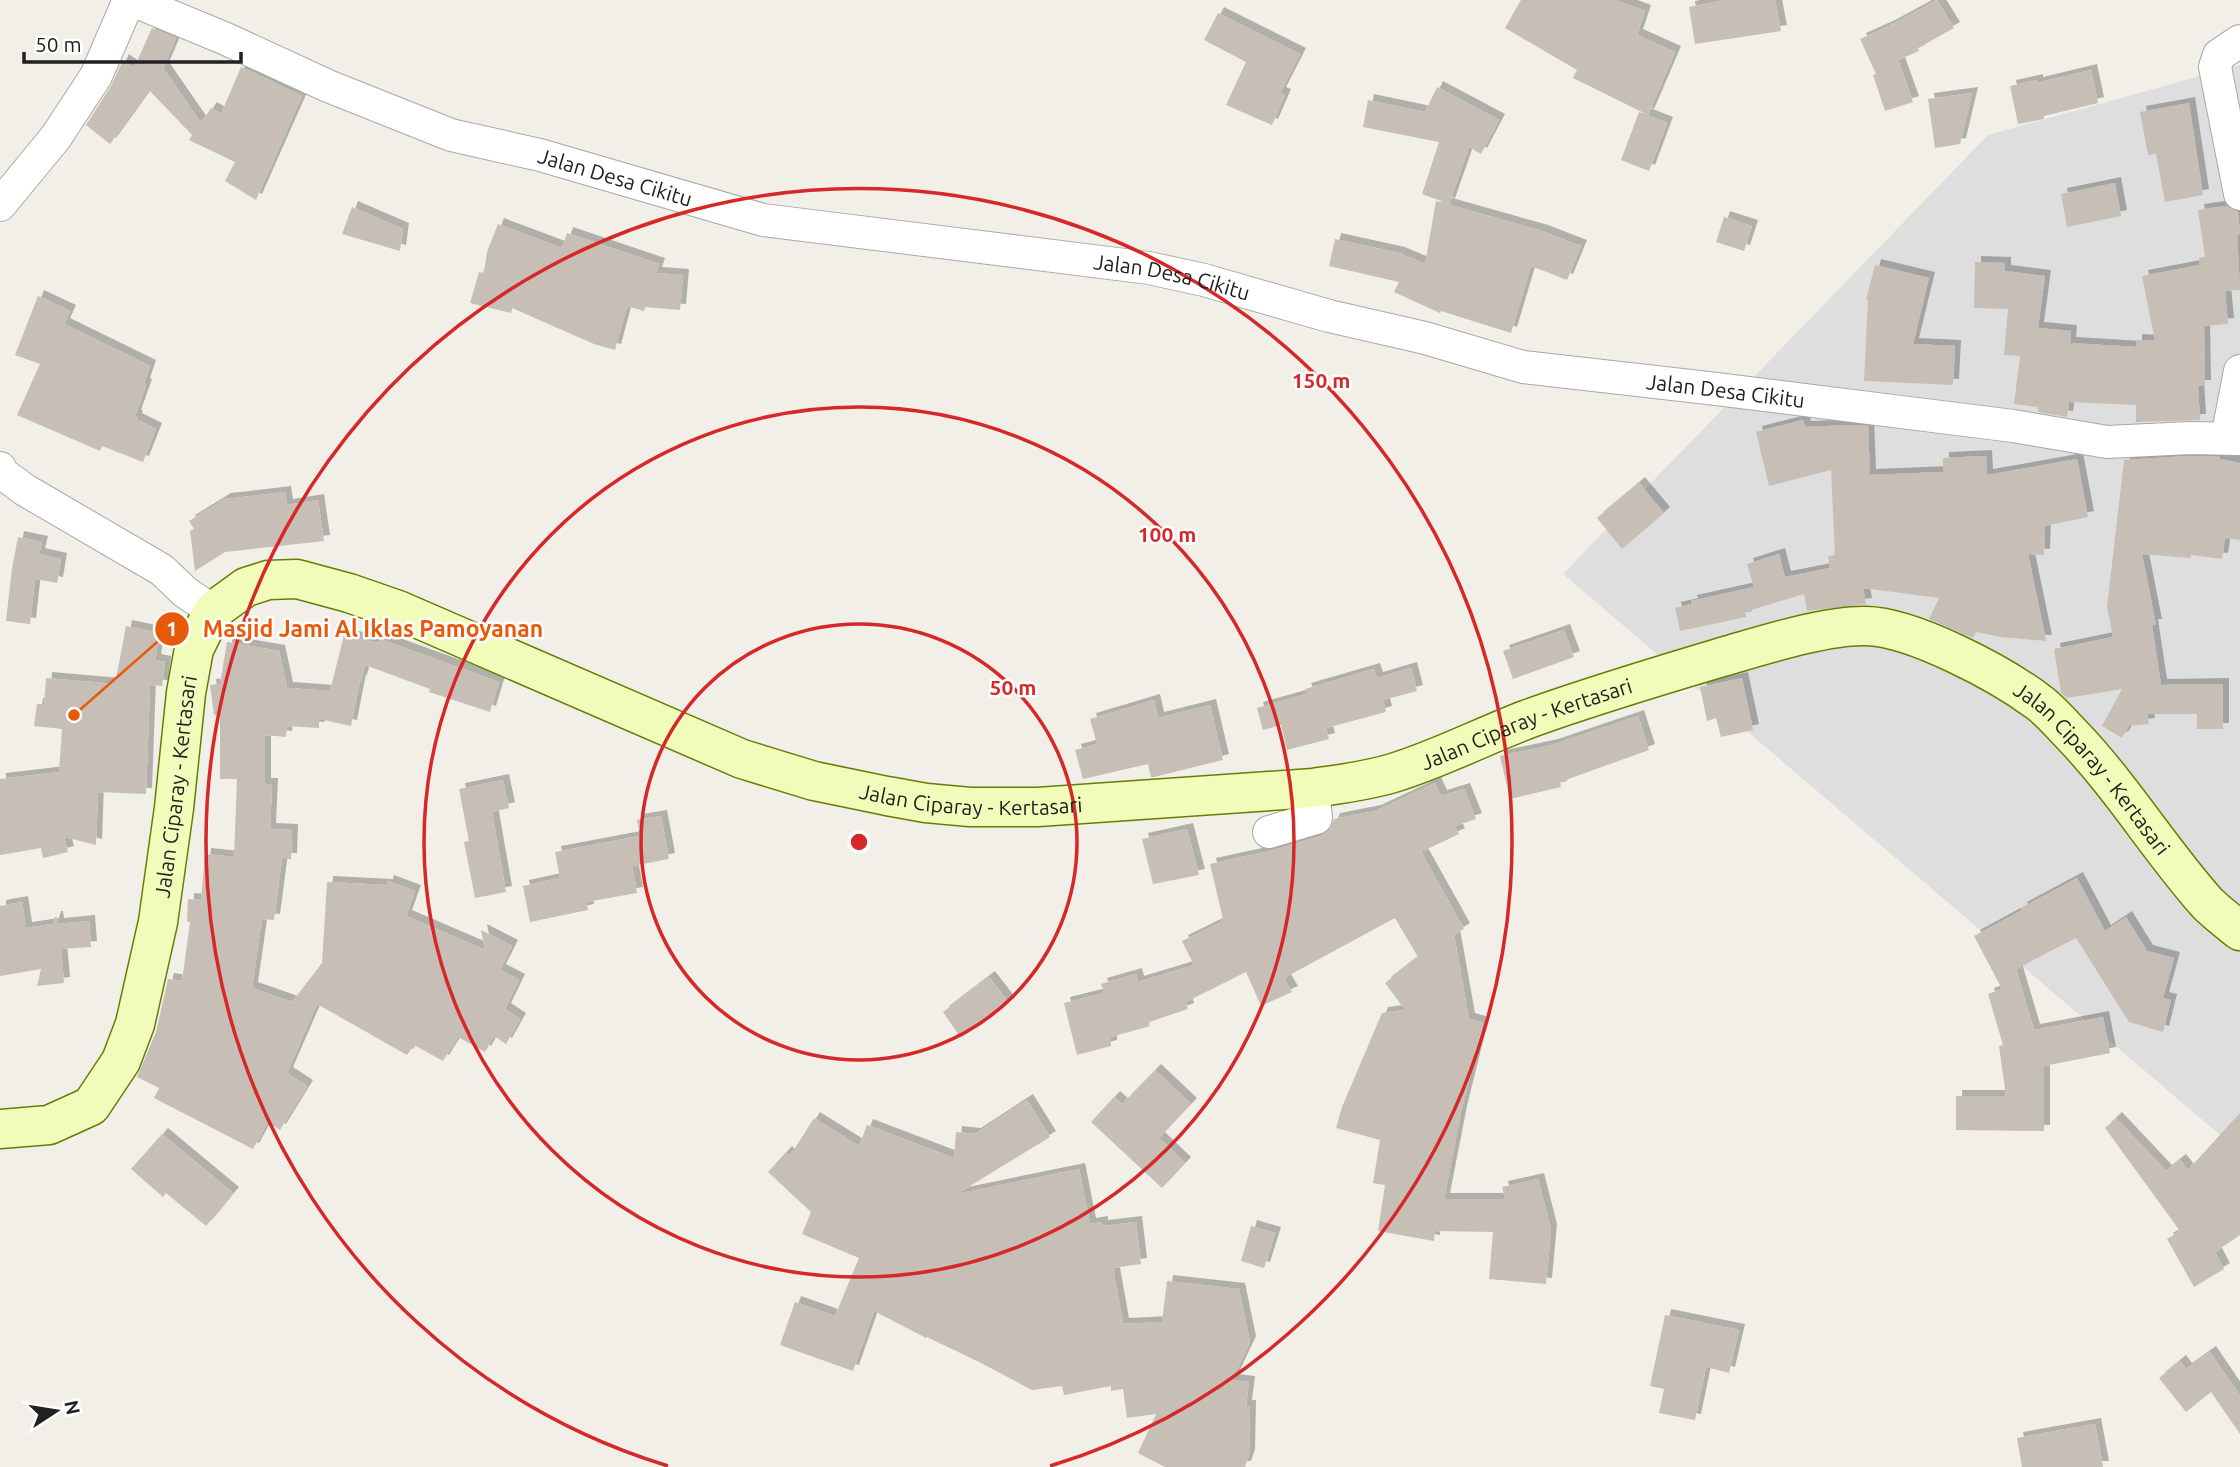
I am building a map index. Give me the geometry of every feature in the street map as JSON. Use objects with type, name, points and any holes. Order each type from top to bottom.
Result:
[{"type":"main road","name":"Jalan Ciparay - Kertasari","points":[[0,1129],[49,1125],[92,1106],[121,1061],[135,1024],[158,922],[186,693],[194,649],[213,611],[246,587],[268,580],[297,579],[398,610],[742,759],[814,781],[926,803],[971,807],[1038,807],[1351,783],[1395,773],[1528,719],[1691,666],[1766,644],[1866,626],[1904,633],[1932,643],[1993,674],[2039,702],[2094,758],[2210,905],[2240,931]]},
{"type":"street","points":[[0,205],[56,138],[96,76],[130,0]]},
{"type":"street","name":"Jalan Desa Cikitu","points":[[130,0],[226,39],[328,86],[451,135],[540,155],[764,220],[1149,268],[1204,280],[1329,316],[1424,338],[1523,366],[1972,421],[2107,442],[2234,439]]},
{"type":"street","points":[[2240,41],[2219,55],[2215,67],[2240,194]]},
{"type":"street","points":[[2234,439],[2240,371]]},
{"type":"street","points":[[0,468],[3,474],[25,490],[162,570],[186,592],[213,611]]},
{"type":"street","points":[[1269,832],[1316,818],[1313,788]]},
{"type":"shaded area","points":[[2240,65],[2240,1152],[1563,574],[1988,135]]},
{"type":"building","points":[[1521,0],[1615,0],[1645,11],[1637,35],[1675,52],[1648,115],[1573,78],[1577,70],[1505,28]]},
{"type":"building","points":[[1727,0],[1775,0],[1781,31],[1695,44],[1689,7]]},
{"type":"building","points":[[1937,0],[1954,28],[1918,48],[1919,51],[1898,60],[1913,102],[1885,111],[1873,75],[1876,74],[1860,39]]},
{"type":"building","points":[[1218,13],[1300,54],[1280,93],[1285,95],[1272,125],[1226,105],[1246,62],[1204,40]]},
{"type":"building","points":[[152,28],[176,38],[163,68],[201,123],[211,108],[221,114],[241,67],[302,96],[256,200],[225,181],[235,162],[189,140],[192,135],[149,90],[110,144],[86,125],[111,86],[123,60],[134,68]]},
{"type":"building","points":[[2091,70],[2098,103],[2018,124],[2010,86],[2037,80],[2037,83]]},
{"type":"building","points":[[1437,87],[1499,120],[1481,154],[1469,147],[1449,204],[1422,194],[1439,142],[1363,127],[1368,100],[1425,112]]},
{"type":"building","points":[[1972,93],[1960,144],[1935,148],[1928,99]]},
{"type":"building","points":[[2189,103],[2203,195],[2165,202],[2156,154],[2148,155],[2140,112]]},
{"type":"building","points":[[1639,112],[1667,123],[1649,171],[1621,160]]},
{"type":"building","points":[[2115,183],[2121,216],[2067,227],[2061,194]]},
{"type":"building","points":[[1436,201],[1542,231],[1581,246],[1567,280],[1531,266],[1511,333],[1441,311],[1440,313],[1394,292],[1399,282],[1329,266],[1335,239],[1399,253],[1425,264]]},
{"type":"building","points":[[2226,206],[2238,212],[2240,290],[2225,291],[2228,324],[2204,326],[2205,386],[2198,386],[2200,420],[2136,422],[2136,405],[2069,402],[2067,417],[2038,412],[2038,407],[2014,404],[2020,356],[2004,355],[2008,309],[1974,308],[1975,262],[2005,263],[2005,271],[2045,276],[2038,328],[2071,331],[2070,343],[2136,347],[2136,340],[2155,341],[2142,276],[2200,265],[2199,258],[2205,257],[2198,210]]},
{"type":"building","points":[[352,207],[403,229],[400,251],[342,234]]},
{"type":"building","points":[[1724,217],[1752,226],[1744,251],[1716,242]]},
{"type":"building","points":[[498,224],[562,248],[567,233],[659,264],[656,273],[683,275],[680,310],[645,307],[644,311],[627,306],[615,350],[594,344],[512,308],[511,313],[470,303],[479,272],[484,273],[487,252]]},
{"type":"building","points":[[1875,265],[1929,278],[1913,344],[1955,346],[1953,385],[1864,381],[1866,300]]},
{"type":"building","points":[[38,296],[70,311],[64,324],[150,366],[135,416],[156,429],[143,462],[102,446],[100,451],[17,415],[40,364],[15,355]]},
{"type":"building","points":[[1803,420],[1805,427],[1868,426],[1870,475],[1943,472],[1943,458],[1986,456],[1987,475],[2077,459],[2088,517],[2045,526],[2044,555],[2028,554],[2046,641],[1976,632],[1973,638],[1929,619],[1939,598],[1863,588],[1866,604],[1807,611],[1804,594],[1745,612],[1746,617],[1680,631],[1675,608],[1692,604],[1691,601],[1754,587],[1747,564],[1779,554],[1785,577],[1830,568],[1828,556],[1835,555],[1831,470],[1769,486],[1756,432]]},
{"type":"building","points":[[2220,457],[2240,463],[2240,540],[2225,538],[2222,559],[2142,554],[2156,625],[2152,625],[2161,685],[2223,684],[2223,729],[2197,729],[2197,714],[2147,714],[2149,724],[2129,726],[2122,738],[2102,726],[2122,689],[2067,698],[2061,693],[2054,649],[2113,637],[2107,607],[2124,460]]},
{"type":"building","points":[[1639,483],[1664,513],[1622,549],[1597,518]]},
{"type":"building","points":[[285,492],[287,505],[318,500],[324,541],[225,552],[195,571],[190,531],[194,529],[189,521],[225,499]]},
{"type":"building","points":[[18,537],[42,542],[39,554],[61,559],[57,583],[35,579],[30,624],[6,621]]},
{"type":"building","points":[[126,626],[160,633],[155,660],[165,662],[162,686],[150,685],[146,794],[98,792],[96,845],[64,837],[68,852],[43,858],[41,848],[0,855],[0,779],[59,772],[62,729],[34,726],[37,704],[44,704],[46,678],[115,684]]},
{"type":"building","points":[[1564,630],[1574,657],[1513,679],[1503,651]]},
{"type":"building","points":[[344,635],[378,643],[380,639],[499,682],[490,712],[429,692],[430,689],[365,665],[351,726],[319,719],[319,728],[287,726],[286,737],[265,735],[265,784],[272,784],[270,829],[292,830],[291,859],[282,859],[274,920],[262,919],[252,988],[292,1002],[322,963],[327,882],[387,885],[388,881],[415,891],[406,916],[485,950],[481,930],[512,946],[500,970],[519,980],[505,1009],[520,1019],[506,1044],[494,1036],[485,1052],[458,1037],[443,1061],[414,1045],[407,1055],[317,1004],[287,1073],[307,1086],[280,1130],[268,1122],[253,1149],[154,1098],[159,1088],[137,1077],[156,1032],[168,979],[182,981],[190,922],[187,921],[188,899],[201,900],[205,854],[234,857],[237,779],[220,779],[220,715],[214,715],[210,685],[220,684],[227,642],[279,651],[287,688],[330,691]]},
{"type":"building","points":[[1411,668],[1417,691],[1383,700],[1386,712],[1326,728],[1329,739],[1287,750],[1281,725],[1263,730],[1257,708],[1307,694],[1305,689],[1374,669],[1377,678]]},
{"type":"building","points":[[1742,678],[1753,730],[1721,737],[1716,718],[1707,721],[1700,687]]},
{"type":"building","points":[[1154,700],[1158,718],[1210,705],[1223,760],[1154,777],[1151,777],[1148,764],[1083,779],[1075,750],[1097,744],[1090,719]]},
{"type":"building","points":[[1638,716],[1649,750],[1560,782],[1561,787],[1510,799],[1500,756],[1552,745]]},
{"type":"building","points":[[503,780],[509,808],[492,812],[506,892],[475,898],[464,842],[469,841],[459,789]]},
{"type":"building","points":[[1435,783],[1441,796],[1464,789],[1476,819],[1455,826],[1459,834],[1421,852],[1464,929],[1454,935],[1469,1019],[1483,1023],[1461,1112],[1444,1199],[1505,1199],[1502,1187],[1538,1179],[1551,1230],[1546,1284],[1489,1279],[1493,1232],[1435,1231],[1434,1241],[1378,1231],[1385,1185],[1373,1183],[1380,1140],[1336,1128],[1342,1107],[1382,1013],[1405,1010],[1385,983],[1418,957],[1395,918],[1284,978],[1292,992],[1261,1006],[1246,972],[1186,1002],[1188,1009],[1149,1022],[1150,1026],[1111,1037],[1111,1046],[1077,1055],[1064,1003],[1104,993],[1101,984],[1136,974],[1138,982],[1194,965],[1182,941],[1223,919],[1210,864],[1321,836],[1329,831],[1334,819],[1375,811]]},
{"type":"building","points":[[661,816],[669,859],[632,866],[637,893],[586,902],[588,910],[530,922],[523,886],[560,878],[555,852],[640,836],[637,820]]},
{"type":"building","points":[[1187,829],[1199,875],[1153,884],[1142,839]]},
{"type":"building","points":[[2077,878],[2105,931],[2126,917],[2147,951],[2174,958],[2163,998],[2171,1000],[2163,1032],[2129,1022],[2076,938],[2016,969],[2034,1030],[2103,1017],[2110,1053],[2044,1066],[2044,1131],[1956,1130],[1956,1096],[2006,1096],[1999,1046],[2003,1045],[1988,994],[2002,989],[1974,936]]},
{"type":"building","points":[[22,902],[26,928],[53,924],[55,917],[58,924],[89,921],[91,947],[61,949],[64,983],[37,986],[41,969],[0,976],[0,906]]},
{"type":"building","points":[[989,977],[1009,1003],[984,1022],[982,1020],[961,1038],[943,1012]]},
{"type":"building","points":[[1155,1070],[1191,1104],[1159,1138],[1185,1163],[1162,1188],[1091,1122],[1114,1097],[1122,1104]]},
{"type":"building","points":[[1027,1100],[1050,1137],[957,1194],[1079,1169],[1090,1224],[1102,1222],[1102,1226],[1136,1222],[1141,1264],[1113,1268],[1123,1324],[1162,1322],[1167,1281],[1239,1289],[1250,1342],[1232,1380],[1249,1382],[1246,1406],[1250,1406],[1249,1455],[1245,1467],[1165,1467],[1138,1453],[1156,1414],[1127,1418],[1123,1389],[1111,1391],[1111,1386],[1064,1395],[1062,1386],[1032,1390],[874,1311],[853,1371],[780,1345],[795,1302],[835,1316],[859,1258],[802,1234],[811,1212],[768,1172],[786,1152],[790,1156],[814,1118],[859,1146],[867,1125],[954,1158],[956,1132],[975,1134]]},
{"type":"building","points":[[2240,1113],[2240,1235],[2215,1252],[2224,1269],[2194,1287],[2167,1239],[2180,1231],[2105,1128],[2116,1118],[2166,1171],[2180,1160],[2188,1170]]},
{"type":"building","points":[[162,1134],[233,1193],[206,1226],[166,1193],[163,1197],[131,1169]]},
{"type":"building","points":[[1251,1226],[1275,1233],[1264,1268],[1241,1261]]},
{"type":"building","points":[[1665,1315],[1739,1330],[1729,1373],[1706,1367],[1695,1420],[1659,1413],[1664,1389],[1650,1386]]},
{"type":"building","points":[[2210,1352],[2240,1396],[2240,1434],[2211,1392],[2186,1412],[2159,1378],[2180,1361],[2186,1369]]},
{"type":"building","points":[[2095,1424],[2103,1467],[2022,1467],[2017,1438]]},
{"type":"place","name":"Masjid Jami Al Iklas Pamoyanan","points":[[74,715]]}]
